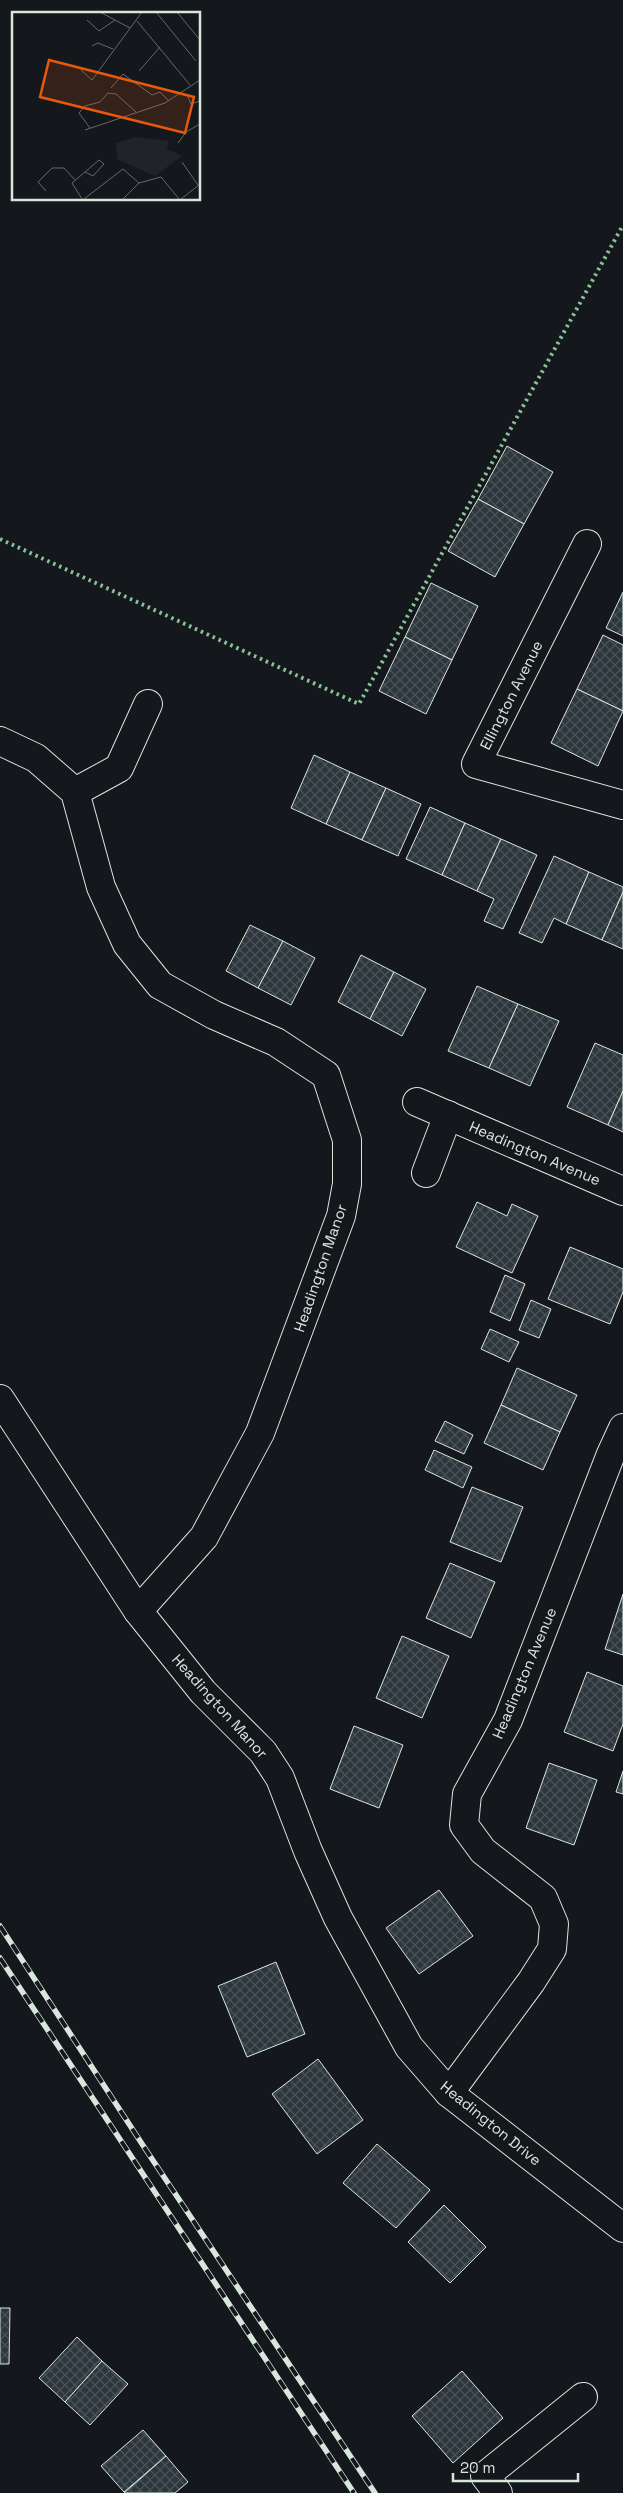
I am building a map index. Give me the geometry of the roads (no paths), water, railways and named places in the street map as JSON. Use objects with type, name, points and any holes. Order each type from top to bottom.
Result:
[{"type":"street","name":"Ellington Avenue","points":[[587,544],[476,764],[623,805]]},
{"type":"street","points":[[0,741],[36,758],[75,792],[119,768],[148,704]]},
{"type":"street","name":"Headington Manor","points":[[75,792],[101,887],[127,944],[160,986],[214,1015],[276,1042],[326,1075],[347,1140],[347,1184],[341,1216],[260,1433],[204,1537],[138,1611]]},
{"type":"street","name":"Headington Avenue","points":[[417,1102],[623,1191]]},
{"type":"street","points":[[426,1173],[448,1115]]},
{"type":"street","name":"Headington Manor","points":[[0,1399],[138,1611],[203,1692],[263,1752],[280,1778],[308,1851],[338,1918]]},
{"type":"street","name":"Headington Avenue","points":[[449,2093],[531,1982],[552,1949],[554,1924],[543,1898],[483,1851],[464,1825],[467,1794],[508,1720],[610,1454],[623,1428]]},
{"type":"street","name":"Headington Drive","points":[[338,1918],[409,2047],[449,2093],[623,2228]]},
{"type":"street","points":[[498,2493],[484,2476],[583,2396]]},
{"type":"railway","points":[[0,1926],[146,2150],[375,2493]]},
{"type":"railway","points":[[0,1958],[354,2493]]}]
